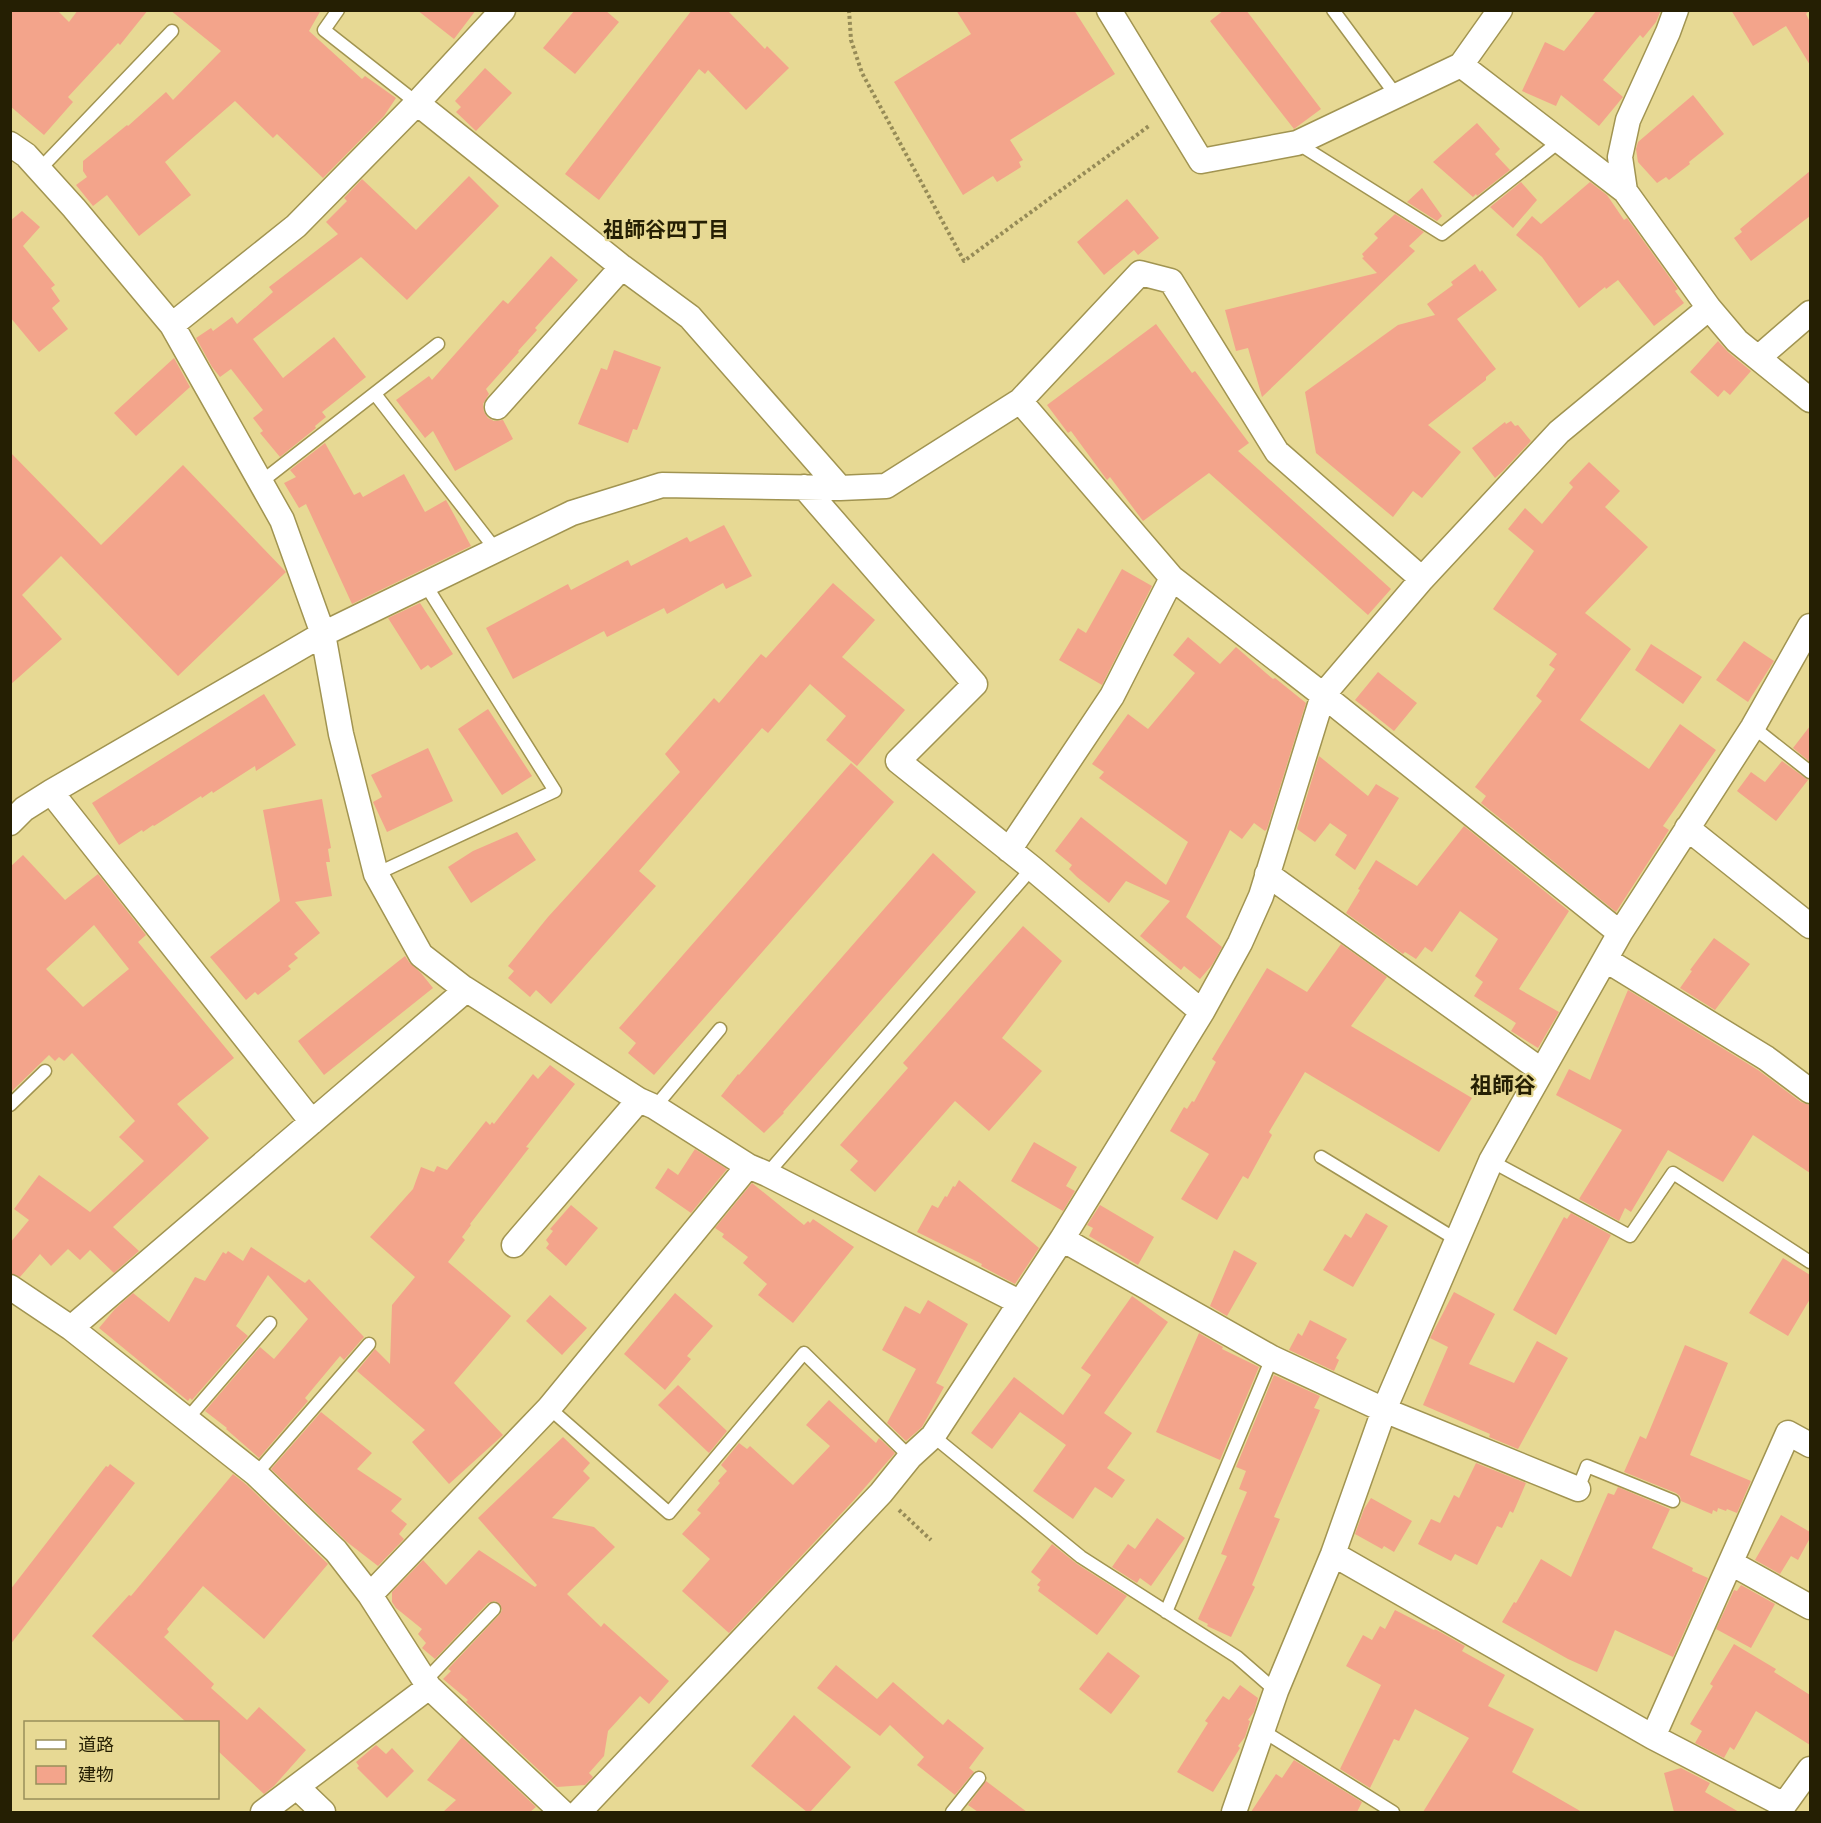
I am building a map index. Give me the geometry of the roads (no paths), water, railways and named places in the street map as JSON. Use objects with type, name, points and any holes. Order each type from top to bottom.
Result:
[{"type":"street","points":[[172,325],[296,226],[417,103],[503,10]]},
{"type":"street","points":[[1109,10],[1201,161],[1297,143],[1461,65],[1500,10]]},
{"type":"street","points":[[1625,191],[1620,157],[1628,120],[1676,10]]},
{"type":"street","points":[[1461,65],[1625,191],[1709,309],[1737,341],[1810,400]]},
{"type":"street","points":[[417,103],[622,267],[690,316],[840,488]]},
{"type":"street","points":[[10,144],[26,155],[74,208],[172,325],[282,520],[322,634],[341,734],[376,874],[420,956],[465,989],[647,1104],[757,1170],[1019,1302]]},
{"type":"street","points":[[497,407],[622,267]]},
{"type":"street","points":[[15,810],[51,792],[322,634],[572,513],[662,485],[840,488],[886,486],[1020,401],[1140,273],[1171,280],[1277,452],[1422,579]]},
{"type":"street","points":[[579,1812],[881,1493],[910,1457],[933,1436],[1062,1239],[1202,1012],[1240,943],[1261,896],[1323,695],[1422,579],[1559,432],[1709,309]]},
{"type":"street","points":[[1758,358],[1810,313]]},
{"type":"street","points":[[1020,401],[1172,578],[1323,695],[1620,933]]},
{"type":"street","points":[[804,487],[975,684],[898,761],[1032,868],[1202,1012]]},
{"type":"street","points":[[1008,849],[1112,696],[1172,578]]},
{"type":"street","points":[[1234,1812],[1276,1691],[1333,1554],[1384,1410],[1491,1161],[1620,933],[1753,727],[1810,626]]},
{"type":"street","points":[[51,792],[312,1122]]},
{"type":"street","points":[[1687,828],[1810,926]]},
{"type":"street","points":[[1267,874],[1542,1071]]},
{"type":"street","points":[[1606,960],[1766,1058],[1810,1091]]},
{"type":"street","points":[[70,1328],[465,989]]},
{"type":"street","points":[[514,1245],[647,1104]]},
{"type":"street","points":[[370,1595],[549,1408],[757,1170]]},
{"type":"street","points":[[1062,1239],[1272,1358],[1384,1410],[1578,1489]]},
{"type":"street","points":[[10,1287],[70,1328],[188,1418],[256,1474],[336,1551],[370,1595],[427,1684],[562,1812]]},
{"type":"street","points":[[1653,1737],[1788,1433],[1810,1444]]},
{"type":"street","points":[[1333,1554],[1653,1737],[1784,1805],[1810,1769]]},
{"type":"street","points":[[1731,1563],[1810,1607]]},
{"type":"street","points":[[263,1812],[298,1788],[427,1684]]},
{"type":"street","points":[[298,1788],[323,1812]]},
{"type":"lane","points":[[338,10],[324,30],[417,103]]},
{"type":"lane","points":[[1333,10],[1396,95]]},
{"type":"lane","points":[[39,170],[172,31]]},
{"type":"lane","points":[[1297,143],[1442,234],[1560,141]]},
{"type":"lane","points":[[261,482],[438,344]]},
{"type":"lane","points":[[375,394],[496,550]]},
{"type":"lane","points":[[376,874],[555,791],[425,584]]},
{"type":"lane","points":[[1753,727],[1810,772]]},
{"type":"lane","points":[[757,1170],[1032,868]]},
{"type":"lane","points":[[647,1104],[720,1029]]},
{"type":"lane","points":[[10,1105],[45,1071]]},
{"type":"lane","points":[[1321,1157],[1457,1240]]},
{"type":"lane","points":[[1491,1161],[1630,1236],[1673,1173],[1810,1262]]},
{"type":"lane","points":[[188,1418],[270,1323]]},
{"type":"lane","points":[[256,1474],[369,1344]]},
{"type":"lane","points":[[549,1408],[669,1513],[804,1353],[910,1457]]},
{"type":"lane","points":[[1166,1612],[1272,1358]]},
{"type":"lane","points":[[933,1436],[1081,1557],[1237,1657],[1276,1691]]},
{"type":"lane","points":[[1578,1489],[1587,1466],[1673,1501]]},
{"type":"lane","points":[[427,1684],[494,1609]]},
{"type":"lane","points":[[1263,1731],[1393,1812]]},
{"type":"lane","points":[[952,1812],[979,1778]]},
{"type":"district","name":"祖師谷四丁目","points":[[666,230]]},
{"type":"district","name":"祖師谷","points":[[1503,1085]]}]
